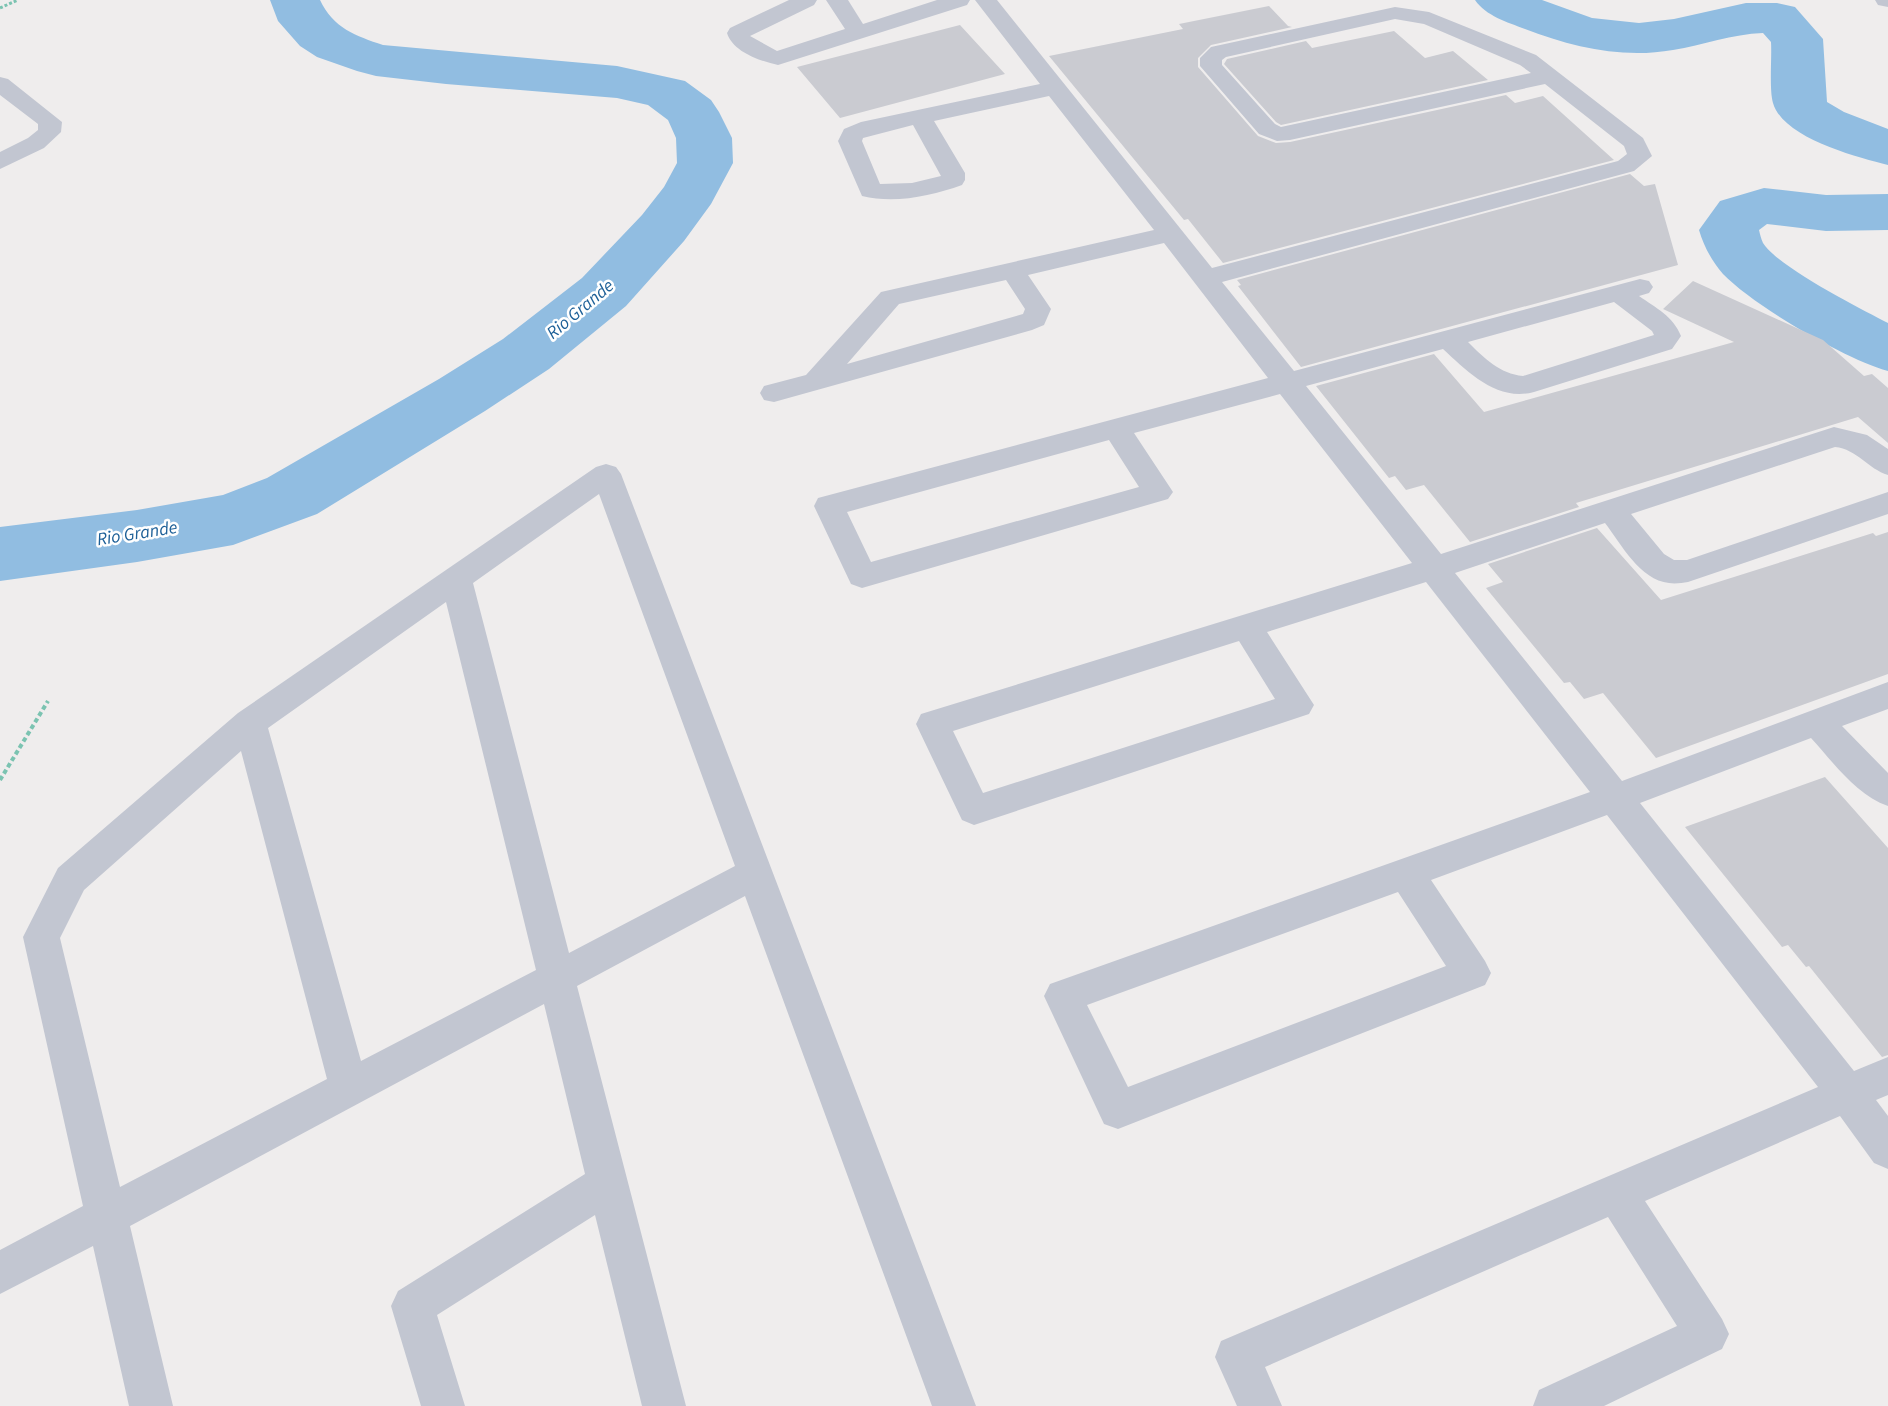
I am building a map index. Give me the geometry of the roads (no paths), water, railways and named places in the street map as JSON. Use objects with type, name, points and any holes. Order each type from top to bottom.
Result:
[{"type":"street","points":[[806,0],[745,28],[738,33],[740,39],[769,56],[778,58],[959,0]]},
{"type":"street","points":[[837,0],[857,32]]},
{"type":"street","points":[[986,0],[1847,1093],[1888,1149]]},
{"type":"street","points":[[1205,278],[1626,166],[1640,156],[1635,142],[1550,76],[1528,60],[1429,18],[1395,13],[1219,52],[1211,58],[1211,66],[1267,129],[1277,134],[1550,76]]},
{"type":"street","points":[[0,84],[50,122],[48,132],[36,143],[0,162]]},
{"type":"street","points":[[921,118],[1055,88]]},
{"type":"street","points":[[817,380],[890,298],[1171,234]]},
{"type":"street","points":[[774,393],[1035,319],[1038,309],[1012,270]]},
{"type":"street","points":[[1116,429],[1158,492],[862,576],[829,506],[1447,338],[1629,290],[1664,326],[1668,336],[1662,343],[1524,385],[1507,385],[1494,379],[1447,338]]},
{"type":"street","points":[[1246,627],[1297,705],[974,810],[933,724],[1434,568],[1834,437],[1849,437],[1865,445],[1888,465]]},
{"type":"street","points":[[151,1406],[41,937],[71,879],[250,723],[606,474],[954,1406]]},
{"type":"street","points":[[1610,509],[1653,562],[1668,572],[1688,572],[1888,503]]},
{"type":"street","points":[[456,578],[664,1406]]},
{"type":"street","points":[[1407,873],[1472,973],[1118,1110],[1063,996],[1615,798],[1888,695]]},
{"type":"street","points":[[1816,722],[1870,779],[1888,792]]},
{"type":"street","points":[[250,723],[349,1089]]},
{"type":"street","points":[[0,1273],[755,873]]},
{"type":"street","points":[[1260,1406],[1237,1357],[1888,1076]]},
{"type":"street","points":[[443,1406],[413,1306],[608,1183]]},
{"type":"street","points":[[1555,1406],[1707,1334],[1616,1193]]},
{"type":"waterway","name":"Rio Grande","points":[[0,554],[137,536],[233,519],[292,496],[462,395],[526,354],[604,292],[663,228],[691,192],[705,163],[704,138],[692,112],[666,92],[617,82],[376,60],[335,46],[318,35],[304,21],[295,0]]},
{"type":"waterway","points":[[1500,0],[1578,30],[1619,38],[1659,37],[1731,21],[1761,17],[1777,18],[1797,39],[1800,103],[1807,113],[1824,124],[1888,148]]},
{"type":"waterway","points":[[1888,212],[1826,213],[1764,206],[1741,213],[1729,230],[1735,248],[1745,261],[1762,275],[1805,304],[1888,350]]}]
